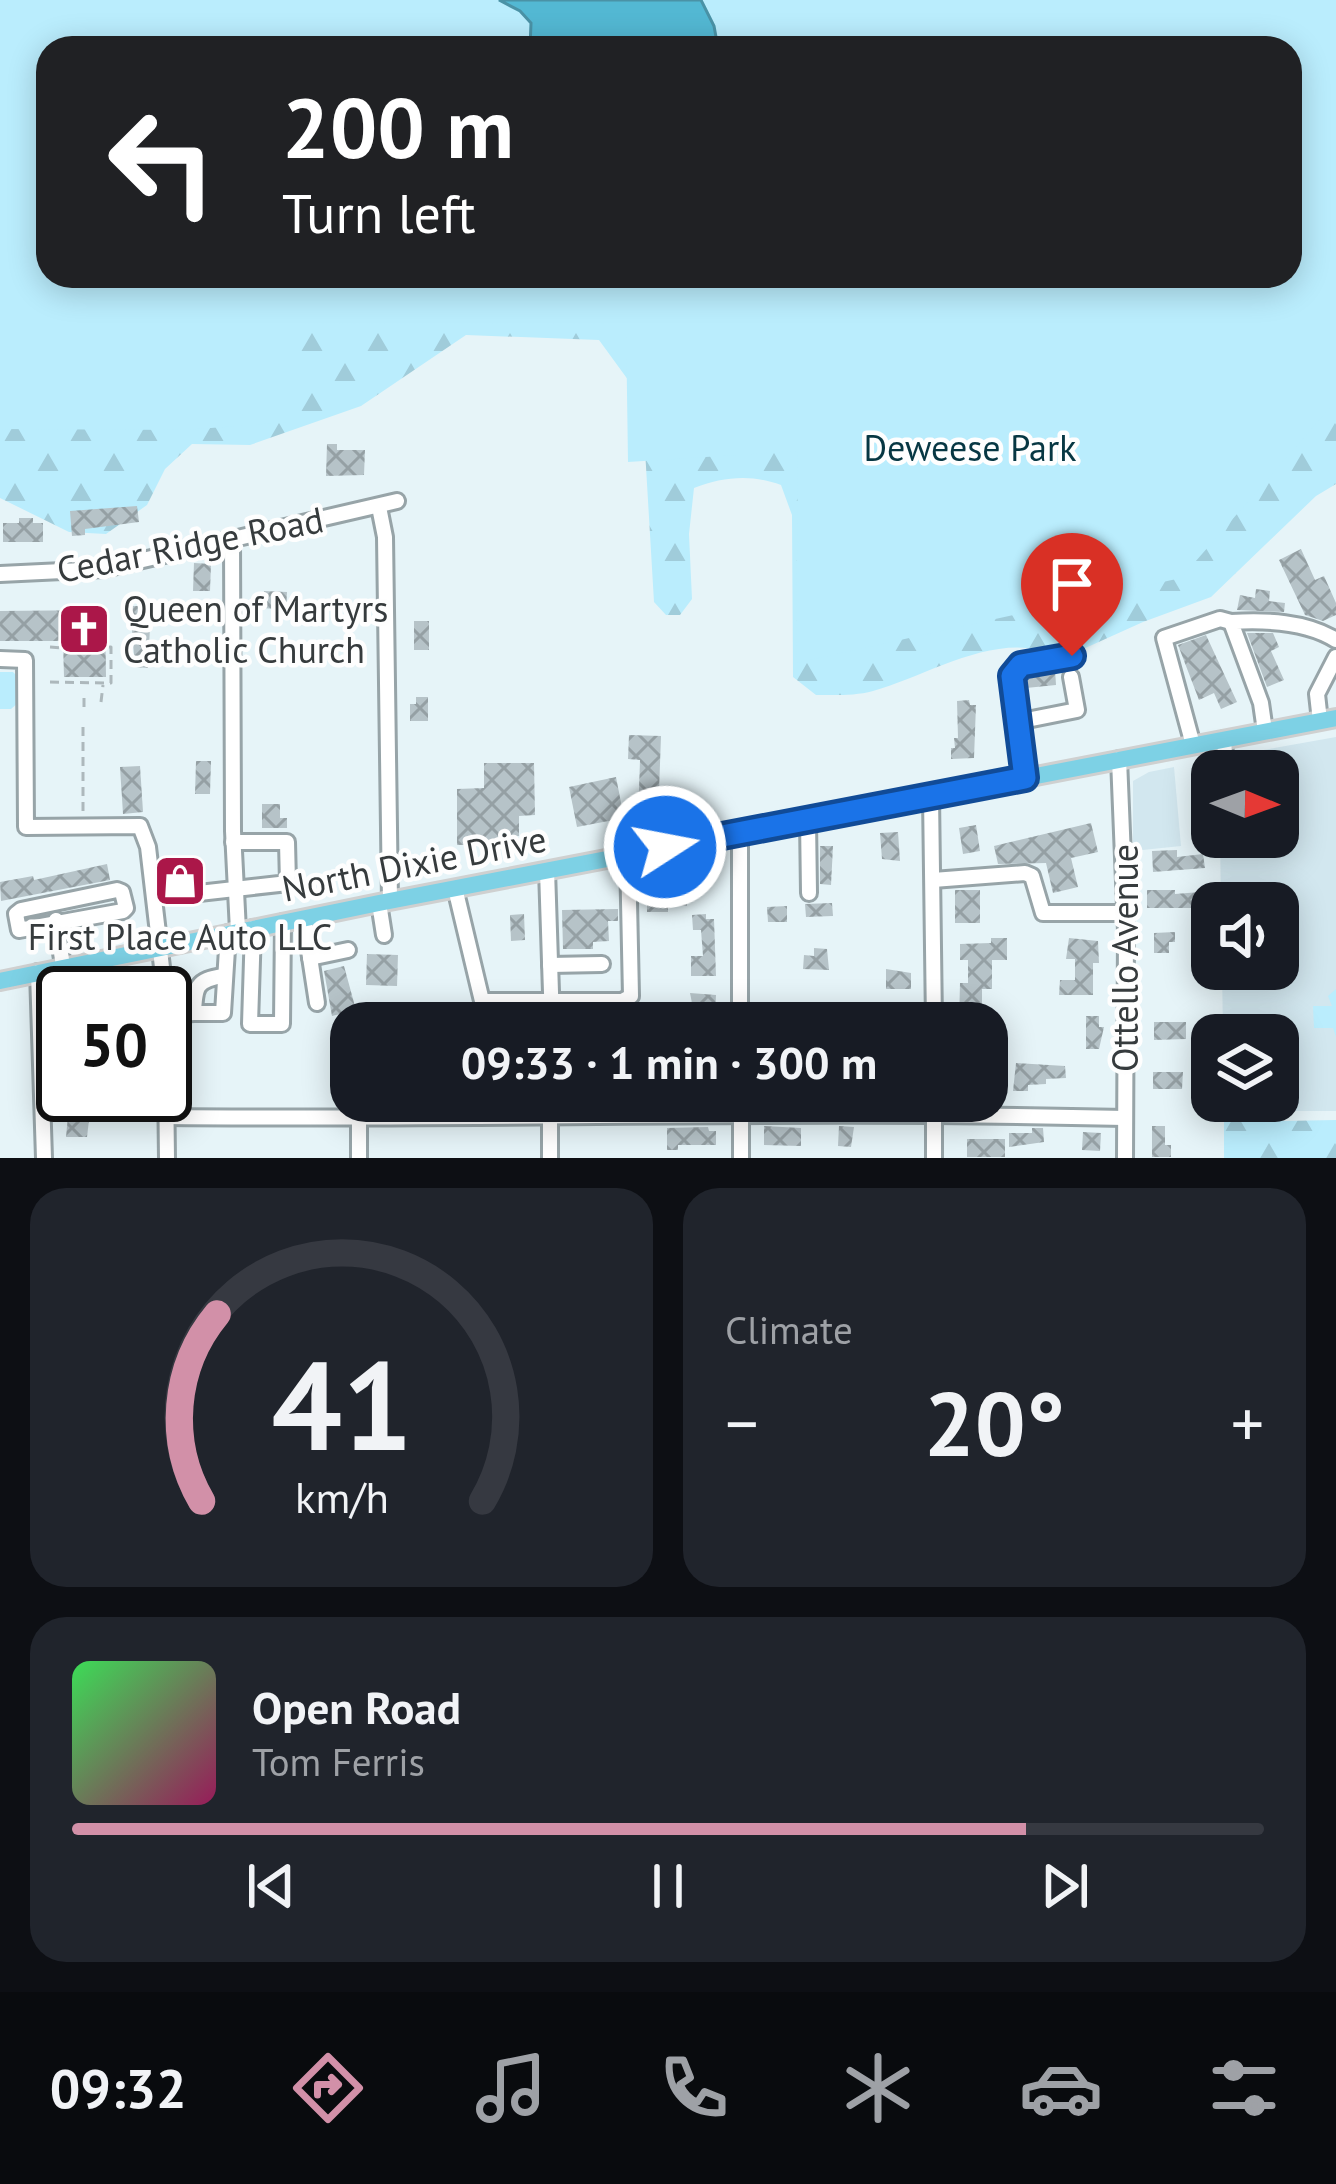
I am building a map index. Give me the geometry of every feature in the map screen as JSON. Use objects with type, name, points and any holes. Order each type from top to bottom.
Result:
[{"type":"main road","name":"North Dixie Drive","points":[[63,966],[1328,719]]},
{"type":"main road","name":"North Dixie Drive","points":[[0,981],[36,972]]},
{"type":"street","name":"Cedar Ridge Road","points":[[0,574],[104,569],[397,501]]},
{"type":"street","points":[[380,507],[385,537],[384,935]]},
{"type":"street","points":[[232,538],[234,887],[250,1024],[282,1024],[284,922]]},
{"type":"street","points":[[1193,745],[1164,638],[1220,619],[1264,620],[1324,632],[1336,640]]},
{"type":"street","points":[[1231,622],[1261,703],[1265,731]]},
{"type":"street","points":[[1025,778],[1014,670],[1072,656]]},
{"type":"street","points":[[1328,719],[1317,694],[1336,658]]},
{"type":"street","points":[[0,659],[26,660],[26,827],[140,826],[148,848],[161,966]]},
{"type":"street","points":[[1017,722],[1077,710],[1071,677]]},
{"type":"street","points":[[1224,739],[1225,750]]},
{"type":"street","name":"Ottello Avenue","points":[[1119,759],[1125,914],[1125,1158]]},
{"type":"street","points":[[931,796],[934,1002]]},
{"type":"street","points":[[808,820],[809,893]]},
{"type":"street","points":[[740,833],[740,1002]]},
{"type":"street","points":[[181,895],[288,883],[286,842],[233,842]]},
{"type":"street","points":[[455,888],[482,1000],[622,1001],[631,996],[628,854]]},
{"type":"street","points":[[547,870],[551,1002]]},
{"type":"street","points":[[933,880],[1025,873],[1033,876],[1043,913],[1125,914]]},
{"type":"street","points":[[122,892],[126,908],[56,924],[19,930],[16,914],[122,892]]},
{"type":"street","points":[[52,904],[63,966]]},
{"type":"street","points":[[304,918],[317,1003]]},
{"type":"street","points":[[223,976],[202,979],[195,987],[194,1013],[223,1013],[223,976],[239,931]]},
{"type":"street","points":[[310,958],[348,950]]},
{"type":"street","points":[[550,964],[602,964]]},
{"type":"street","points":[[1008,1111],[1125,1118]]},
{"type":"street","points":[[192,1118],[330,1119]]},
{"type":"street","points":[[43,1122],[44,1158]]},
{"type":"street","points":[[167,1122],[167,1158]]},
{"type":"street","points":[[359,1122],[359,1158]]},
{"type":"street","points":[[550,1122],[550,1158]]},
{"type":"street","points":[[741,1122],[741,1158]]},
{"type":"street","points":[[934,1122],[934,1158]]},
{"type":"path","points":[[50,647],[63,648]]},
{"type":"path","points":[[50,682],[111,683],[111,647],[105,647]]},
{"type":"path","points":[[101,703],[104,683]]},
{"type":"path","points":[[84,698],[84,708]]},
{"type":"path","points":[[83,723],[83,826]]},
{"type":"shaded area","points":[[1336,737],[1336,1111],[1299,1111],[1299,1014],[1223,1014],[1222,990],[1299,990],[1299,882],[1221,882],[1220,858],[1299,858],[1299,750],[1264,750]]},
{"type":"shaded area","points":[[1174,767],[1181,846],[1133,851],[1133,781]]},
{"type":"green space","name":"Deweese Park","points":[[0,0],[36,36],[36,288],[1302,288],[1302,255],[1336,194],[1336,484],[1316,496],[1211,597],[1061,659],[1016,647],[992,650],[873,691],[816,695],[793,677],[792,515],[781,485],[759,479],[737,478],[694,488],[689,534],[692,599],[680,615],[666,615],[654,602],[642,399],[599,340],[466,335],[361,406],[250,445],[192,444],[165,469],[147,505],[106,534],[69,532],[0,498]]},
{"type":"green space","name":"Deweese Park","points":[[0,0],[1336,0],[1336,401],[1181,578],[796,663],[798,451],[628,462],[626,323],[292,324],[292,422],[183,430],[0,429]]},
{"type":"green space","points":[[0,672],[13,672],[19,678],[19,702],[11,709],[0,709]]},
{"type":"green space","points":[[1336,989],[1336,1037],[1333,1028],[1314,1028],[1313,1006],[1332,1006],[1328,996]]},
{"type":"green space","points":[[1336,1120],[1336,1158],[1224,1158],[1224,1122]]},
{"type":"water","points":[[499,0],[701,0],[716,36],[530,36],[531,23]]},
{"type":"building","points":[[327,444],[337,444],[337,450],[365,450],[364,475],[326,476]]},
{"type":"building","points":[[137,506],[139,522],[85,529],[85,535],[72,536],[70,511]]},
{"type":"building","points":[[19,518],[43,523],[43,542],[3,542],[3,523],[19,523]]},
{"type":"building","points":[[1301,549],[1315,580],[1324,576],[1336,603],[1336,615],[1323,621],[1305,615],[1279,560]]},
{"type":"building","points":[[194,563],[211,564],[210,591],[193,591]]},
{"type":"building","points":[[1256,589],[1270,591],[1269,601],[1285,603],[1284,612],[1237,610],[1240,595],[1255,598]]},
{"type":"building","points":[[264,591],[287,592],[286,610],[263,608]]},
{"type":"building","points":[[130,606],[151,606],[148,668],[135,667]]},
{"type":"building","points":[[105,610],[106,677],[64,677],[63,641],[0,641],[0,611]]},
{"type":"building","points":[[414,621],[429,621],[429,650],[414,650]]},
{"type":"building","points":[[1247,633],[1273,633],[1279,647],[1271,651],[1284,680],[1267,687]]},
{"type":"building","points":[[1206,635],[1237,702],[1221,709],[1214,693],[1199,700],[1178,645]]},
{"type":"building","points":[[1055,670],[1056,685],[1026,688],[1026,676]]},
{"type":"building","points":[[416,697],[428,697],[428,721],[410,721],[410,704],[416,704]]},
{"type":"building","points":[[957,701],[976,705],[974,758],[951,759],[954,738],[958,738]]},
{"type":"building","points":[[629,735],[661,736],[658,819],[638,818],[640,760],[628,759]]},
{"type":"building","points":[[196,761],[211,761],[210,794],[195,794]]},
{"type":"building","points":[[484,763],[534,763],[535,815],[519,816],[519,836],[504,837],[504,844],[457,845],[457,789],[484,788]]},
{"type":"building","points":[[140,766],[143,812],[123,814],[120,767]]},
{"type":"building","points":[[616,777],[624,818],[577,827],[569,787]]},
{"type":"building","points":[[262,804],[280,804],[280,818],[287,818],[287,828],[262,828]]},
{"type":"building","points":[[1091,823],[1098,852],[1071,858],[1078,887],[1053,893],[1046,863],[998,864],[994,846]]},
{"type":"building","points":[[976,825],[980,851],[963,854],[959,828]]},
{"type":"building","points":[[898,832],[900,861],[882,859],[880,833]]},
{"type":"building","points":[[820,846],[833,846],[831,885],[820,884]]},
{"type":"building","points":[[1177,850],[1177,857],[1204,858],[1205,868],[1153,872],[1152,851]]},
{"type":"building","points":[[107,864],[110,880],[1,901],[0,882],[33,876],[34,880]]},
{"type":"building","points":[[647,872],[668,872],[668,893],[687,893],[687,906],[647,912]]},
{"type":"building","points":[[955,890],[980,890],[980,923],[955,923]]},
{"type":"building","points":[[1147,890],[1191,893],[1191,908],[1147,908]]},
{"type":"building","points":[[832,903],[833,916],[806,917],[805,904]]},
{"type":"building","points":[[787,906],[787,922],[768,922],[767,907]]},
{"type":"building","points":[[618,909],[618,921],[608,921],[609,941],[593,942],[593,949],[563,949],[562,910]]},
{"type":"building","points":[[524,914],[525,940],[511,941],[510,915]]},
{"type":"building","points":[[706,914],[706,919],[714,919],[716,976],[691,976],[691,956],[703,956],[701,930],[693,930],[692,915]]},
{"type":"building","points":[[1175,932],[1169,953],[1154,953],[1154,933]]},
{"type":"building","points":[[991,938],[1007,938],[1007,960],[992,960],[992,989],[982,989],[982,1002],[960,1002],[960,983],[968,983],[968,960],[960,960],[960,944],[991,943]]},
{"type":"building","points":[[1069,938],[1098,941],[1093,995],[1059,995],[1060,980],[1075,980],[1075,959],[1066,959]]},
{"type":"building","points":[[814,948],[827,949],[829,970],[803,969],[804,955],[814,956]]},
{"type":"building","points":[[367,954],[398,955],[397,986],[366,985]]},
{"type":"building","points":[[344,966],[354,1002],[330,1005],[324,971]]},
{"type":"building","points":[[886,969],[911,973],[911,989],[886,989]]},
{"type":"building","points":[[690,993],[716,995],[716,1002],[692,1002]]},
{"type":"building","points":[[1086,1016],[1099,1016],[1099,1027],[1104,1027],[1099,1049],[1086,1049]]},
{"type":"building","points":[[1154,1022],[1186,1022],[1186,1039],[1154,1040]]},
{"type":"building","points":[[1016,1063],[1065,1066],[1066,1078],[1046,1079],[1046,1084],[1028,1085],[1028,1091],[1013,1091]]},
{"type":"building","points":[[1153,1072],[1183,1072],[1182,1089],[1153,1089]]},
{"type":"building","points":[[67,1122],[89,1122],[87,1137],[66,1137]]},
{"type":"building","points":[[764,1126],[801,1128],[801,1146],[764,1145]]},
{"type":"building","points":[[839,1126],[854,1127],[851,1147],[838,1146]]},
{"type":"building","points":[[1152,1126],[1165,1126],[1165,1145],[1171,1145],[1171,1157],[1152,1157]]},
{"type":"building","points":[[667,1128],[716,1131],[716,1145],[678,1145],[678,1150],[667,1150]]},
{"type":"building","points":[[1032,1128],[1043,1128],[1044,1142],[1009,1147],[1009,1133],[1032,1133]]},
{"type":"building","points":[[1083,1132],[1101,1133],[1100,1151],[1082,1150]]},
{"type":"building","points":[[967,1139],[1005,1139],[1005,1157],[967,1157]]},
{"type":"place","name":"Queen of Martyrs Catholic Church","points":[[84,629]]},
{"type":"place","name":"First Place Auto LLC","points":[[180,881]]},
{"type":"route","points":[[665,847],[1025,778],[1014,670],[1072,656]]}]
